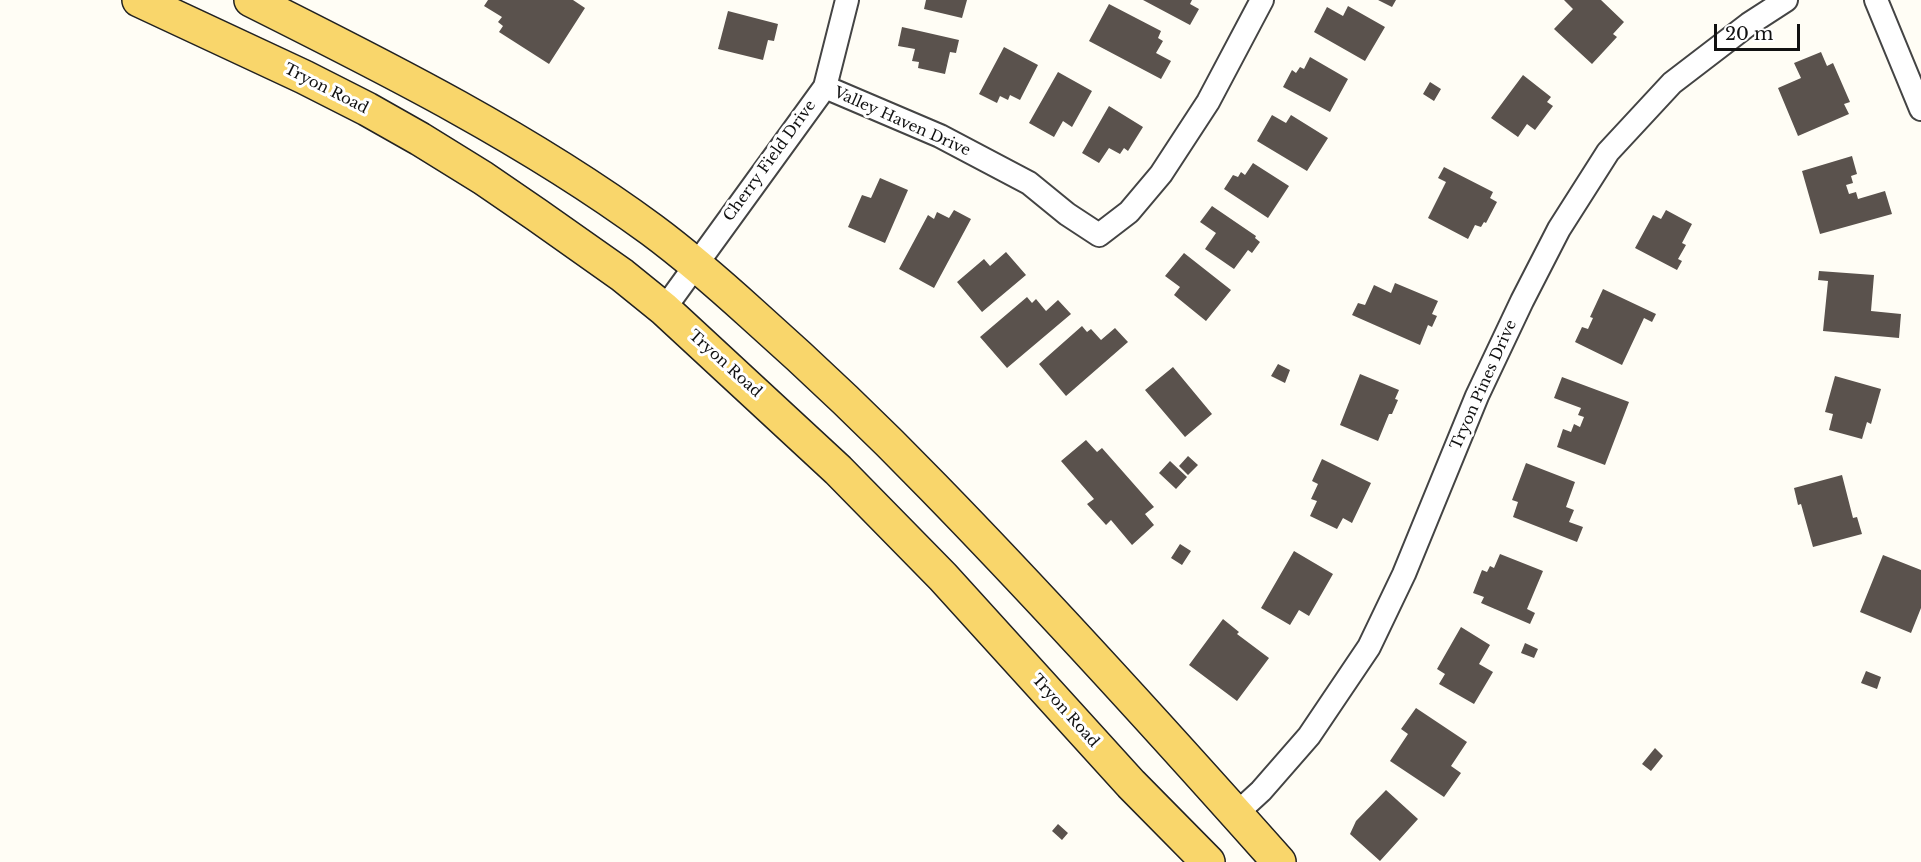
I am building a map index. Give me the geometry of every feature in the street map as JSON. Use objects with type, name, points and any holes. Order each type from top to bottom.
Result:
[{"type":"main road","name":"Tryon Road","points":[[139,0],[304,77],[420,139],[537,215],[664,309],[838,470],[951,585],[1131,784],[1208,862]]},
{"type":"main road","points":[[251,0],[434,95],[521,145],[590,187],[695,264],[790,348],[876,429],[981,536],[1133,698],[1279,862]]},
{"type":"street","name":"Cherry Field Drive","points":[[664,309],[825,87],[847,0]]},
{"type":"street","name":"Valley Haven Drive","points":[[825,87],[940,135],[1029,183],[1099,236],[1129,212],[1161,174],[1208,102],[1262,0]]},
{"type":"street","name":"Tryon Pines Drive","points":[[1236,814],[1261,791],[1309,736],[1369,647],[1404,574],[1477,396],[1522,301],[1559,229],[1608,152],[1672,83],[1749,24],[1786,0]]},
{"type":"street","points":[[1876,0],[1921,109]]},
{"type":"building","points":[[488,0],[573,0],[585,8],[549,64],[499,32],[503,26],[498,22],[502,17],[484,6]]},
{"type":"building","points":[[926,0],[967,0],[962,18],[924,9]]},
{"type":"building","points":[[1143,0],[1192,0],[1190,4],[1199,9],[1190,25]]},
{"type":"building","points":[[1378,0],[1396,0],[1392,7]]},
{"type":"building","points":[[1564,0],[1601,0],[1624,22],[1613,34],[1617,37],[1592,64],[1554,29],[1573,9]]},
{"type":"building","points":[[1109,4],[1161,31],[1158,38],[1163,41],[1156,53],[1171,61],[1161,79],[1089,41]]},
{"type":"building","points":[[1348,6],[1385,27],[1365,61],[1314,32],[1327,7],[1343,16]]},
{"type":"building","points":[[728,11],[778,24],[774,41],[768,40],[763,60],[718,49]]},
{"type":"building","points":[[902,27],[959,40],[956,53],[950,52],[945,74],[918,68],[919,62],[912,61],[915,49],[898,46]]},
{"type":"building","points":[[1004,47],[1038,65],[1020,100],[1010,95],[1008,100],[1000,96],[997,103],[979,94]]},
{"type":"building","points":[[1821,52],[1827,66],[1833,63],[1850,102],[1844,104],[1849,114],[1798,136],[1778,88],[1801,78],[1794,63]]},
{"type":"building","points":[[1310,57],[1348,79],[1330,112],[1283,87],[1292,70],[1296,73],[1300,67],[1304,69]]},
{"type":"building","points":[[1058,72],[1092,91],[1072,127],[1063,121],[1054,137],[1029,123]]},
{"type":"building","points":[[1523,75],[1551,97],[1547,102],[1553,106],[1535,130],[1527,124],[1518,137],[1491,118]]},
{"type":"building","points":[[1430,82],[1441,89],[1434,101],[1423,94]]},
{"type":"building","points":[[1109,106],[1143,127],[1128,151],[1124,148],[1120,154],[1109,148],[1099,163],[1082,153]]},
{"type":"building","points":[[1272,115],[1286,123],[1291,115],[1328,138],[1307,171],[1257,141]]},
{"type":"building","points":[[1852,156],[1857,174],[1851,176],[1853,183],[1846,185],[1849,194],[1856,192],[1858,199],[1885,191],[1892,214],[1820,234],[1802,171]]},
{"type":"building","points":[[1253,163],[1289,186],[1268,218],[1224,189],[1233,175],[1238,177],[1241,172],[1245,175]]},
{"type":"building","points":[[1444,167],[1493,192],[1490,198],[1497,202],[1486,223],[1484,222],[1481,227],[1475,225],[1468,239],[1428,218],[1446,182],[1438,178]]},
{"type":"building","points":[[880,178],[908,190],[885,243],[848,227],[862,195],[871,198]]},
{"type":"building","points":[[1212,206],[1256,236],[1255,238],[1260,242],[1252,253],[1248,250],[1234,269],[1205,249],[1216,233],[1200,222]]},
{"type":"building","points":[[954,210],[971,219],[934,288],[899,269],[928,215],[934,219],[937,212],[949,218]]},
{"type":"building","points":[[1666,210],[1692,224],[1682,243],[1686,245],[1678,259],[1682,261],[1677,270],[1635,248],[1653,215],[1661,219]]},
{"type":"building","points":[[1006,252],[1026,275],[982,312],[957,282],[984,259],[990,266]]},
{"type":"building","points":[[1184,253],[1231,290],[1206,321],[1174,295],[1180,287],[1165,276]]},
{"type":"building","points":[[1819,271],[1874,275],[1871,311],[1901,314],[1899,338],[1823,331],[1828,281],[1818,280]]},
{"type":"building","points":[[1395,283],[1438,301],[1432,314],[1437,316],[1432,327],[1428,325],[1420,345],[1352,315],[1358,303],[1365,305],[1374,285],[1391,293]]},
{"type":"building","points":[[1603,289],[1656,314],[1652,322],[1644,318],[1622,365],[1575,342],[1582,327],[1588,329],[1593,318],[1590,317]]},
{"type":"building","points":[[1027,297],[1032,303],[1036,299],[1046,311],[1058,300],[1071,314],[1007,368],[980,337]]},
{"type":"building","points":[[1082,326],[1087,332],[1091,329],[1101,340],[1115,328],[1128,342],[1066,396],[1039,364]]},
{"type":"building","points":[[1278,364],[1290,370],[1285,383],[1271,376]]},
{"type":"building","points":[[1173,367],[1212,414],[1185,437],[1145,390]]},
{"type":"building","points":[[1360,374],[1399,390],[1395,399],[1398,400],[1392,414],[1389,414],[1378,441],[1340,425]]},
{"type":"building","points":[[1835,376],[1881,389],[1871,424],[1867,422],[1862,439],[1829,430],[1833,414],[1825,412]]},
{"type":"building","points":[[1562,377],[1629,402],[1605,465],[1557,447],[1563,429],[1571,432],[1574,424],[1580,427],[1584,417],[1578,415],[1581,408],[1554,398]]},
{"type":"building","points":[[1086,440],[1097,452],[1102,448],[1154,507],[1145,514],[1154,525],[1132,545],[1111,520],[1106,525],[1087,504],[1094,499],[1061,461]]},
{"type":"building","points":[[1188,456],[1198,465],[1188,475],[1179,466]]},
{"type":"building","points":[[1322,459],[1371,483],[1352,523],[1343,518],[1337,529],[1310,516],[1317,501],[1311,499],[1318,484],[1312,481]]},
{"type":"building","points":[[1170,461],[1187,477],[1176,489],[1159,473]]},
{"type":"building","points":[[1526,463],[1575,482],[1566,507],[1574,510],[1569,522],[1583,527],[1577,542],[1513,517],[1518,502],[1512,500]]},
{"type":"building","points":[[1842,475],[1853,518],[1857,517],[1862,534],[1813,547],[1794,488]]},
{"type":"building","points":[[1180,544],[1191,551],[1182,565],[1171,558]]},
{"type":"building","points":[[1294,551],[1333,574],[1309,616],[1299,610],[1290,625],[1261,608]]},
{"type":"building","points":[[1500,554],[1543,571],[1527,609],[1535,613],[1530,624],[1481,603],[1484,597],[1473,593],[1482,570],[1487,572],[1490,566],[1494,568]]},
{"type":"building","points":[[1883,555],[1921,570],[1921,608],[1911,633],[1860,612]]},
{"type":"building","points":[[1223,619],[1239,632],[1237,634],[1269,658],[1237,701],[1189,665]]},
{"type":"building","points":[[1461,627],[1490,645],[1479,664],[1493,672],[1474,704],[1439,684],[1445,674],[1437,669]]},
{"type":"building","points":[[1525,643],[1538,649],[1534,658],[1521,653]]},
{"type":"building","points":[[1866,671],[1881,677],[1877,689],[1861,683]]},
{"type":"building","points":[[1416,708],[1467,742],[1451,766],[1461,773],[1444,797],[1390,761],[1408,734],[1401,729]]},
{"type":"building","points":[[1655,748],[1663,756],[1651,771],[1642,764]]},
{"type":"building","points":[[1386,790],[1418,819],[1380,861],[1350,834],[1356,821]]},
{"type":"building","points":[[1058,824],[1068,833],[1062,840],[1052,831]]}]
